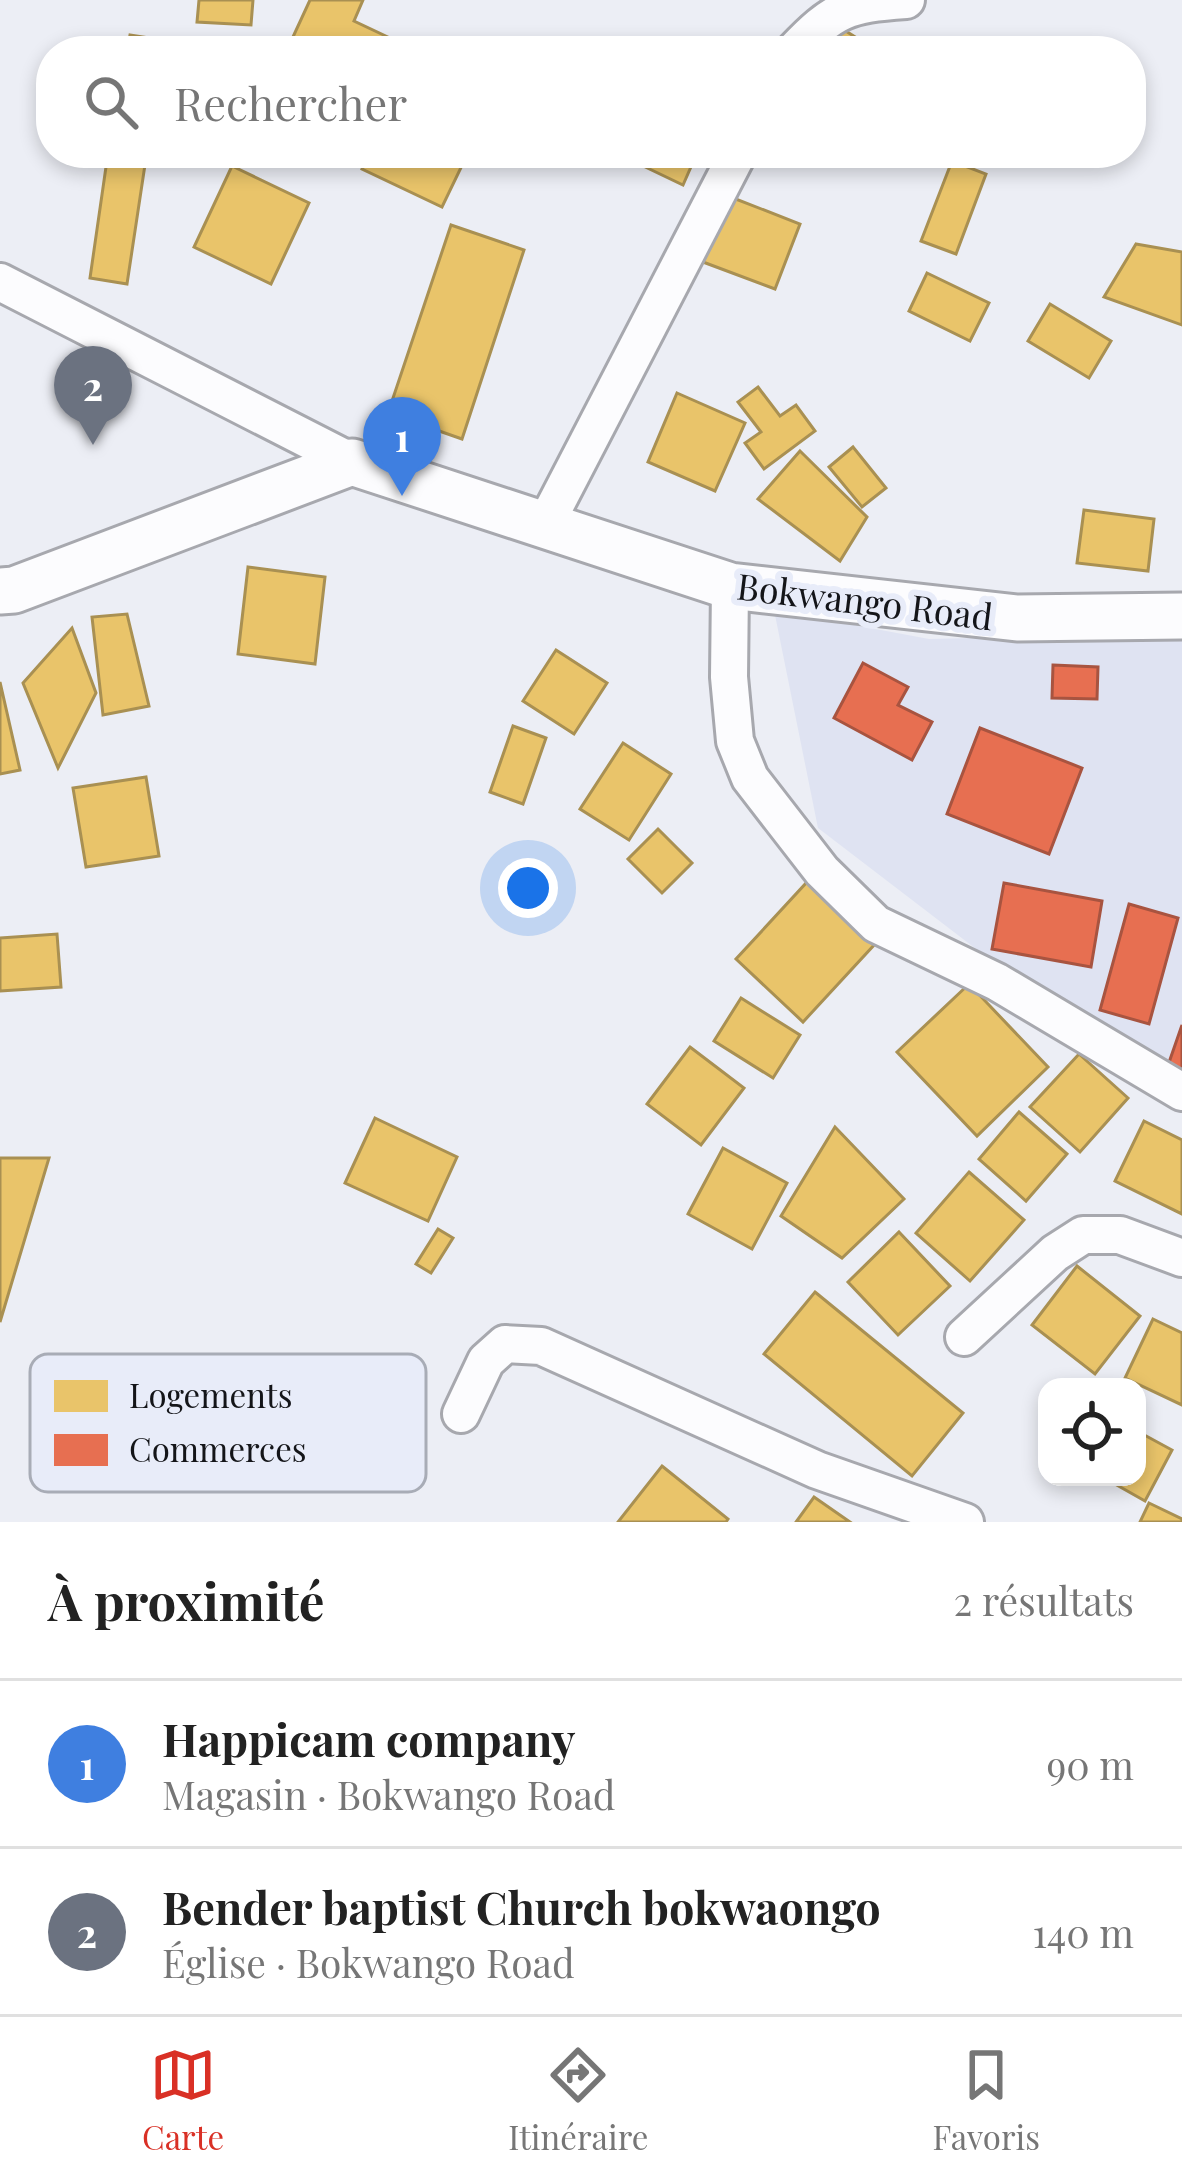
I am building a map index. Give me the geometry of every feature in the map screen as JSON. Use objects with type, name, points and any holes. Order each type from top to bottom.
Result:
[{"type":"street","points":[[808,36],[825,18],[867,3],[906,0]]},
{"type":"street","points":[[544,525],[730,168]]},
{"type":"street","points":[[0,282],[352,462]]},
{"type":"street","points":[[0,592],[352,462]]},
{"type":"street","name":"Bokwango Road","points":[[352,462],[730,586],[1017,618],[1182,616]]},
{"type":"street","points":[[730,586],[729,677],[735,741],[750,778],[822,871],[876,924],[997,982],[1182,1092]]},
{"type":"street","points":[[964,1337],[1055,1253],[1083,1235],[1120,1235],[1182,1258]]},
{"type":"street","points":[[461,1414],[486,1361],[505,1344],[541,1346],[817,1470],[965,1522]]},
{"type":"shaded area","points":[[774,610],[929,639],[1182,633],[1182,1088],[997,965],[818,828]]},
{"type":"building: Logements","points":[[199,0],[253,0],[251,25],[197,22]]},
{"type":"building: Logements","points":[[310,0],[363,0],[354,21],[386,36],[293,36]]},
{"type":"building: Logements","points":[[833,23],[854,36],[825,36]]},
{"type":"building: Logements","points":[[106,168],[144,168],[127,284],[90,278]]},
{"type":"building: Logements","points":[[231,168],[309,203],[271,284],[194,247]]},
{"type":"building: Logements","points":[[362,168],[461,168],[442,207]]},
{"type":"building: Logements","points":[[647,168],[690,168],[683,185]]},
{"type":"building: Logements","points":[[949,168],[986,174],[956,254],[921,241]]},
{"type":"building: Logements","points":[[728,196],[800,224],[775,289],[703,262]]},
{"type":"building: Logements","points":[[451,225],[524,250],[462,439],[388,413]]},
{"type":"building: Logements","points":[[1136,244],[1182,252],[1182,325],[1104,297]]},
{"type":"building: Logements","points":[[927,273],[989,303],[970,341],[909,311]]},
{"type":"building: Logements","points":[[1050,304],[1111,341],[1089,378],[1028,341]]},
{"type":"building: Logements","points":[[758,387],[780,416],[796,405],[815,431],[764,469],[745,443],[761,432],[738,402]]},
{"type":"building: Logements","points":[[677,393],[745,423],[715,491],[648,462]]},
{"type":"building: Logements","points":[[853,447],[886,488],[862,507],[829,467]]},
{"type":"building: Logements","points":[[800,451],[867,517],[840,561],[758,499]]},
{"type":"building: Logements","points":[[1084,510],[1154,519],[1148,571],[1077,563]]},
{"type":"building: Logements","points":[[248,567],[325,577],[315,664],[238,654]]},
{"type":"building: Logements","points":[[127,614],[149,706],[103,715],[92,617]]},
{"type":"building: Logements","points":[[72,628],[96,693],[58,768],[23,683]]},
{"type":"building: Logements","points":[[556,650],[607,683],[574,734],[523,701]]},
{"type":"building: Logements","points":[[0,682],[20,770],[0,774]]},
{"type":"building: Logements","points":[[513,726],[546,738],[523,804],[490,792]]},
{"type":"building: Logements","points":[[623,743],[671,774],[629,840],[580,809]]},
{"type":"building: Logements","points":[[146,777],[159,856],[86,867],[73,788]]},
{"type":"building: Logements","points":[[658,829],[692,863],[662,893],[628,859]]},
{"type":"building: Logements","points":[[808,881],[875,944],[803,1022],[736,959]]},
{"type":"building: Logements","points":[[57,934],[61,987],[0,991],[0,938]]},
{"type":"building: Logements","points":[[969,984],[1048,1067],[977,1136],[897,1052]]},
{"type":"building: Logements","points":[[741,998],[800,1035],[773,1078],[714,1041]]},
{"type":"building: Logements","points":[[690,1047],[744,1088],[701,1145],[647,1104]]},
{"type":"building: Logements","points":[[1079,1054],[1128,1098],[1080,1152],[1030,1107]]},
{"type":"building: Logements","points":[[1019,1112],[1067,1154],[1026,1201],[979,1159]]},
{"type":"building: Logements","points":[[375,1118],[457,1157],[428,1221],[345,1183]]},
{"type":"building: Logements","points":[[1144,1121],[1182,1140],[1182,1214],[1115,1181]]},
{"type":"building: Logements","points":[[835,1127],[904,1199],[842,1258],[781,1216]]},
{"type":"building: Logements","points":[[723,1148],[787,1183],[752,1249],[688,1214]]},
{"type":"building: Logements","points":[[0,1158],[49,1158],[0,1322]]},
{"type":"building: Logements","points":[[969,1172],[1024,1220],[970,1281],[916,1233]]},
{"type":"building: Logements","points":[[438,1229],[453,1238],[431,1273],[416,1264]]},
{"type":"building: Logements","points":[[899,1232],[950,1286],[898,1335],[848,1282]]},
{"type":"building: Logements","points":[[1077,1266],[1140,1316],[1095,1374],[1032,1325]]},
{"type":"building: Logements","points":[[815,1292],[963,1413],[912,1476],[764,1354]]},
{"type":"building: Logements","points":[[1153,1319],[1182,1333],[1182,1405],[1146,1388],[1146,1378],[1125,1378]]},
{"type":"building: Logements","points":[[1146,1436],[1172,1450],[1145,1501],[1119,1486],[1146,1486]]},
{"type":"building: Logements","points":[[662,1466],[728,1519],[726,1522],[618,1522]]},
{"type":"building: Logements","points":[[814,1497],[850,1522],[796,1522]]},
{"type":"building: Logements","points":[[1149,1503],[1182,1519],[1182,1522],[1140,1522]]},
{"type":"building: Commerces","points":[[863,663],[908,687],[898,705],[932,722],[912,760],[834,718]]},
{"type":"building: Commerces","points":[[1053,665],[1098,667],[1097,699],[1052,698]]},
{"type":"building: Commerces","points":[[980,728],[1082,768],[1049,854],[947,814]]},
{"type":"building: Commerces","points":[[1004,883],[1102,901],[1091,967],[992,949]]},
{"type":"building: Commerces","points":[[1129,904],[1178,918],[1149,1024],[1100,1010]]},
{"type":"building: Commerces","points":[[1182,1025],[1182,1084],[1164,1077]]},
{"type":"place","name":"Bender baptist Church bokwaongo","points":[[93,445]]},
{"type":"place","name":"Happicam company","points":[[402,496]]}]
